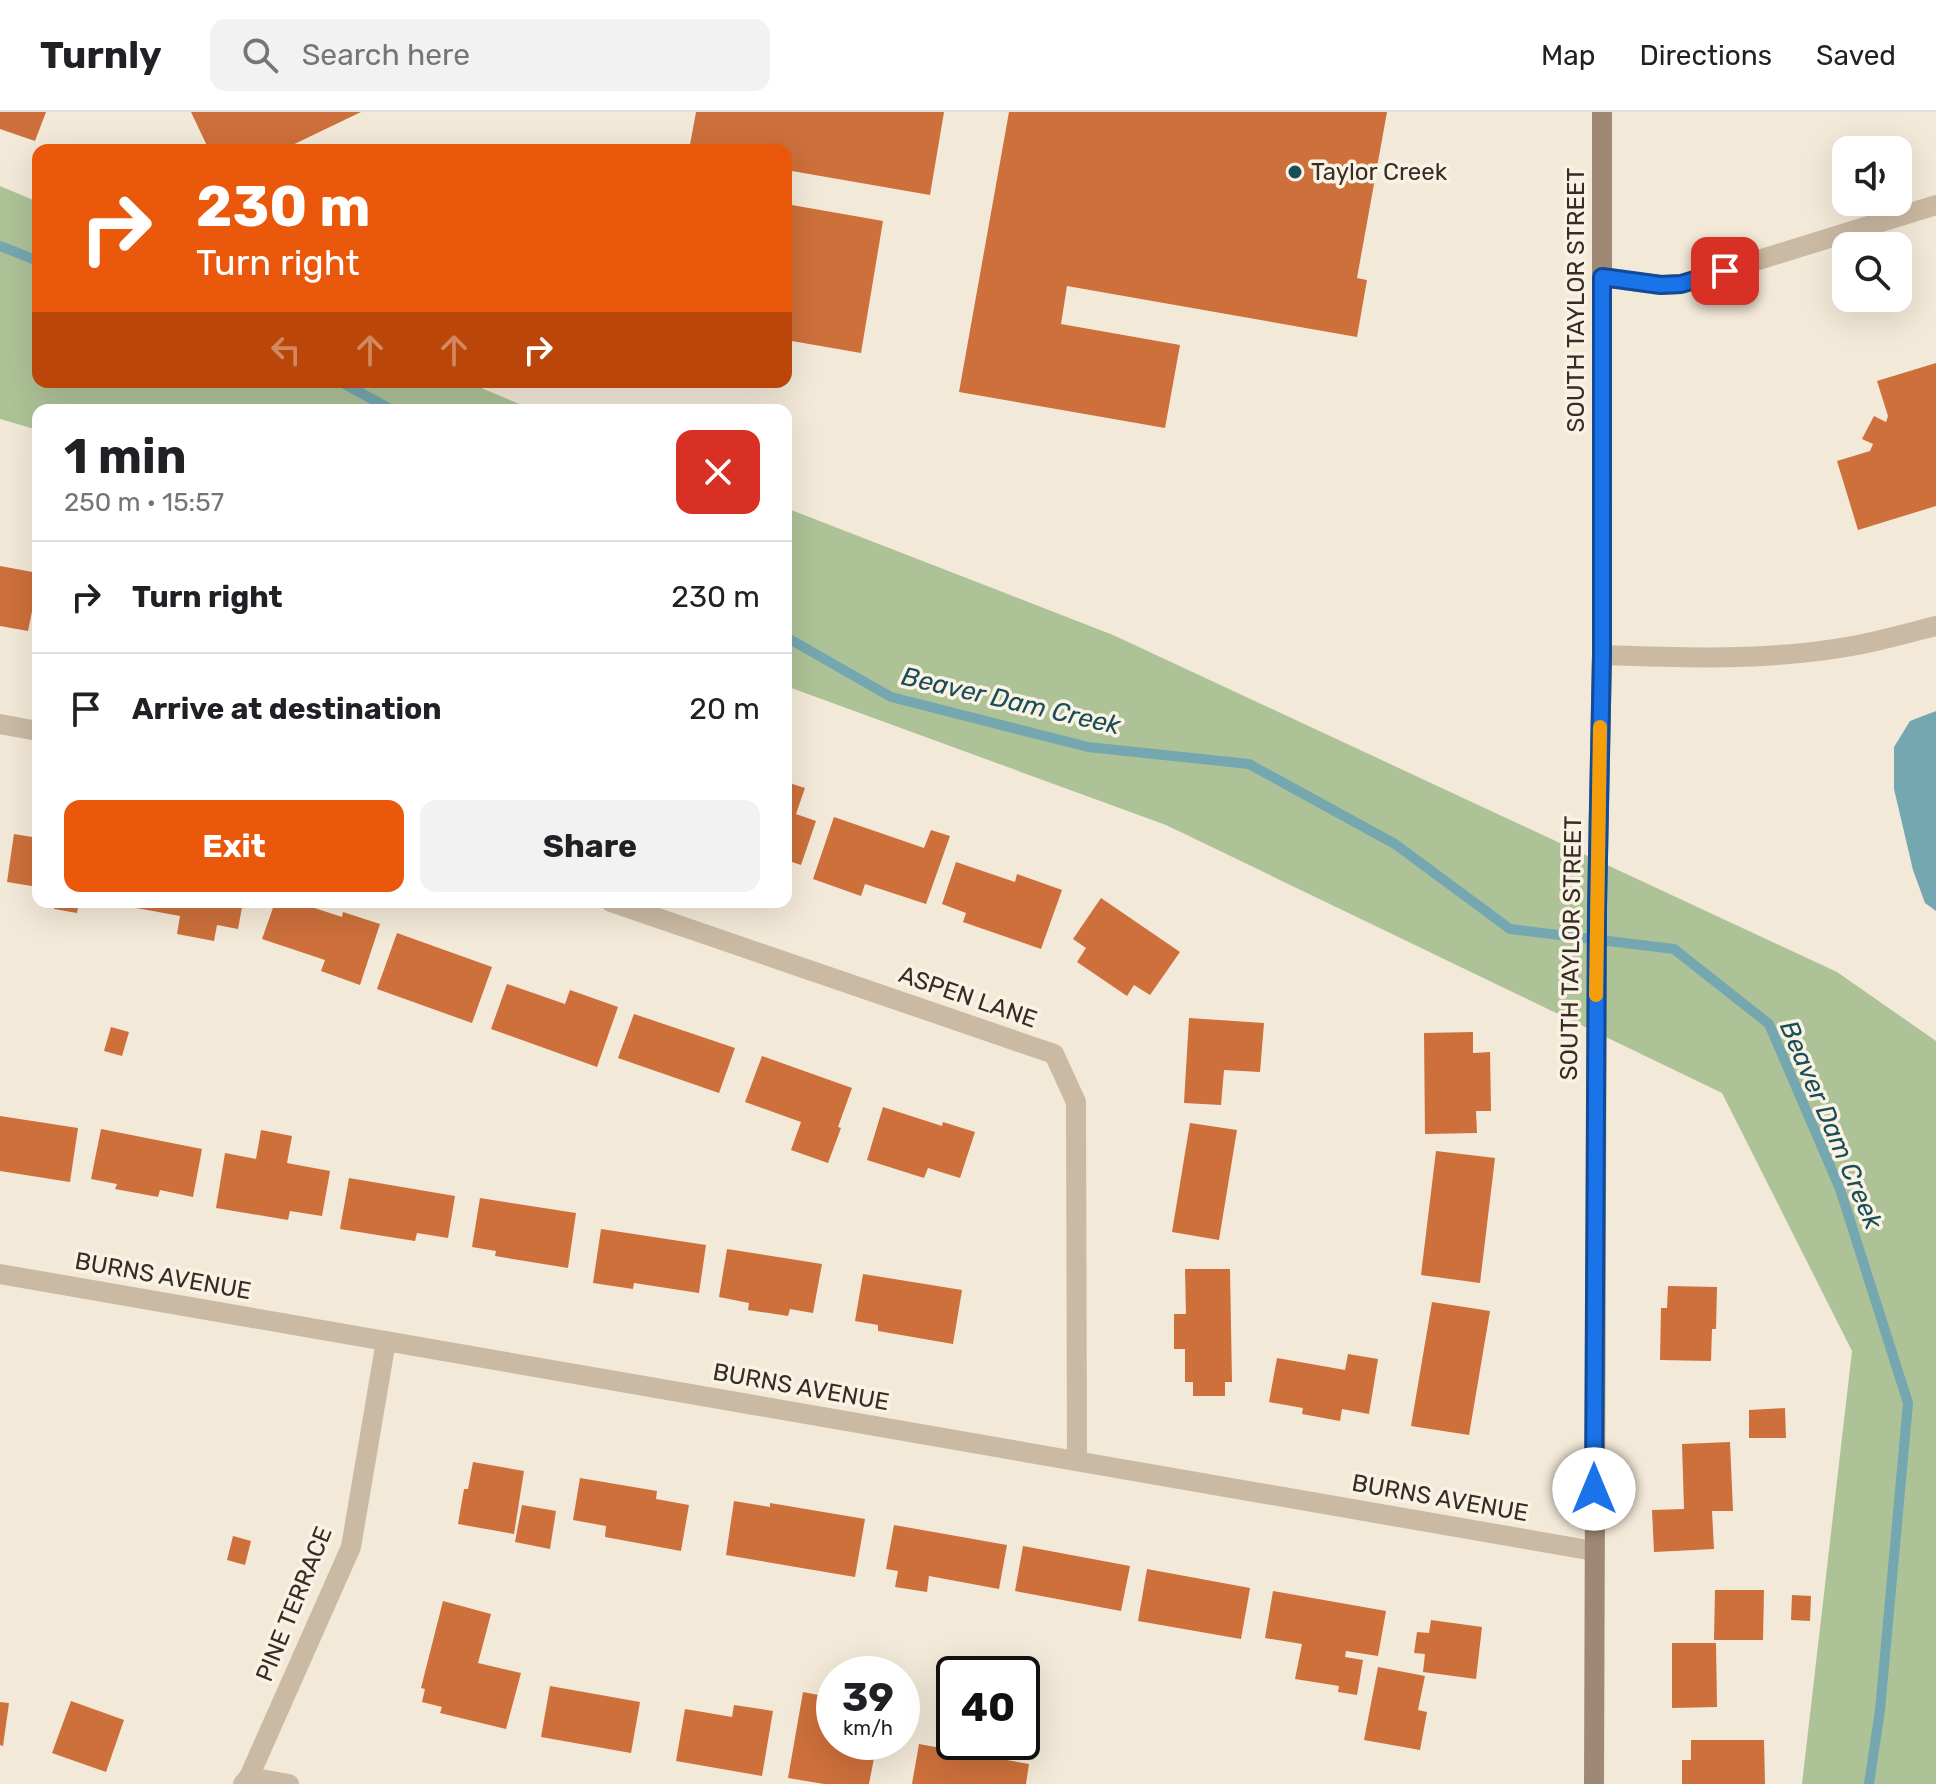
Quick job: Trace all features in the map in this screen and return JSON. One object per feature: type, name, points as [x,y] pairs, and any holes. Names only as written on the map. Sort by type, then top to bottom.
[{"type":"street","name":"SOUTH TAYLOR STREET","points":[[1594,1784],[1596,959],[1602,655],[1602,112]]},
{"type":"street","points":[[1602,277],[1661,285],[1681,284],[1936,205]]},
{"type":"street","points":[[1602,655],[1704,659],[1773,655],[1852,646],[1936,626]]},
{"type":"street","points":[[0,724],[32,730]]},
{"type":"street","name":"ASPEN LANE","points":[[628,908],[1054,1054],[1076,1102],[1077,1461]]},
{"type":"street","name":"BURNS AVENUE","points":[[0,1274],[1594,1551]]},
{"type":"street","name":"PINE TERRACE","points":[[246,1780],[351,1547],[386,1341]]},
{"type":"street","points":[[246,1780],[289,1784]]},
{"type":"green space","points":[[0,186],[32,199],[32,388],[481,388],[520,404],[32,404],[32,428],[0,419]]},
{"type":"green space","points":[[792,510],[1113,635],[1837,972],[1936,1041],[1936,1784],[1802,1784],[1852,1351],[1722,1093],[1166,825],[792,688]]},
{"type":"water","points":[[1936,711],[1936,911],[1925,903],[1913,870],[1894,789],[1894,747],[1910,721]]},
{"type":"building","points":[[0,112],[46,112],[35,141],[0,129]]},
{"type":"building","points":[[191,112],[361,112],[294,144],[206,144]]},
{"type":"building","points":[[696,112],[944,112],[930,195],[792,171],[792,144],[690,144]]},
{"type":"building","points":[[1009,112],[1387,112],[1357,278],[1367,280],[1357,337],[1067,286],[1061,324],[1180,345],[1165,428],[959,392]]},
{"type":"building","points":[[792,205],[883,221],[861,353],[792,341]]},
{"type":"building","points":[[1936,363],[1936,506],[1858,530],[1837,461],[1870,451],[1873,444],[1862,439],[1874,416],[1886,422],[1888,416],[1877,381]]},
{"type":"building","points":[[0,566],[32,572],[32,611],[28,631],[0,626]]},
{"type":"building","points":[[792,784],[805,788],[796,814],[816,821],[801,865],[792,862]]},
{"type":"building","points":[[834,817],[924,848],[931,830],[950,836],[926,904],[865,884],[861,896],[813,879]]},
{"type":"building","points":[[14,834],[32,837],[32,886],[7,882]]},
{"type":"building","points":[[956,862],[1015,882],[1017,874],[1062,890],[1041,949],[963,922],[966,913],[942,904]]},
{"type":"building","points":[[1101,898],[1180,952],[1150,995],[1134,985],[1127,996],[1077,962],[1086,948],[1073,939]]},
{"type":"building","points":[[54,908],[78,908],[77,913]]},
{"type":"building","points":[[136,908],[242,908],[238,929],[217,925],[214,941],[177,934],[180,916]]},
{"type":"building","points":[[273,908],[314,908],[342,917],[343,912],[380,924],[360,985],[321,971],[325,960],[262,939]]},
{"type":"building","points":[[397,933],[492,967],[472,1023],[377,989]]},
{"type":"building","points":[[507,984],[565,1004],[570,990],[618,1007],[597,1067],[491,1029]]},
{"type":"building","points":[[634,1014],[735,1048],[719,1093],[618,1058]]},
{"type":"building","points":[[1189,1018],[1264,1023],[1260,1072],[1224,1070],[1221,1105],[1184,1103]]},
{"type":"building","points":[[111,1027],[129,1032],[122,1056],[104,1051]]},
{"type":"building","points":[[1473,1032],[1473,1053],[1490,1052],[1491,1111],[1476,1111],[1477,1133],[1425,1134],[1424,1033]]},
{"type":"building","points":[[762,1056],[852,1088],[828,1163],[791,1150],[801,1122],[745,1102]]},
{"type":"building","points":[[883,1107],[942,1126],[943,1122],[975,1132],[960,1178],[928,1168],[924,1178],[867,1160]]},
{"type":"building","points":[[0,1116],[78,1128],[70,1182],[0,1171]]},
{"type":"building","points":[[1190,1123],[1237,1130],[1219,1240],[1172,1232]]},
{"type":"building","points":[[101,1129],[202,1149],[193,1197],[160,1190],[158,1197],[115,1189],[117,1184],[91,1179]]},
{"type":"building","points":[[261,1130],[292,1136],[287,1163],[330,1171],[322,1216],[290,1211],[288,1220],[216,1208],[225,1153],[256,1159]]},
{"type":"building","points":[[1436,1151],[1495,1158],[1480,1283],[1421,1275]]},
{"type":"building","points":[[349,1178],[455,1196],[448,1238],[417,1233],[415,1241],[340,1229]]},
{"type":"building","points":[[480,1198],[576,1213],[568,1268],[495,1256],[496,1251],[472,1247]]},
{"type":"building","points":[[601,1229],[706,1245],[699,1293],[634,1283],[633,1289],[593,1283]]},
{"type":"building","points":[[727,1249],[822,1264],[813,1313],[790,1309],[788,1316],[748,1310],[749,1303],[719,1297]]},
{"type":"building","points":[[1185,1269],[1230,1269],[1232,1382],[1225,1382],[1225,1396],[1193,1396],[1193,1382],[1185,1382],[1185,1349],[1174,1349],[1174,1314],[1186,1314]]},
{"type":"building","points":[[863,1274],[962,1290],[953,1344],[878,1331],[878,1325],[855,1321]]},
{"type":"building","points":[[1668,1286],[1717,1287],[1711,1361],[1660,1360],[1661,1308],[1667,1308]]},
{"type":"building","points":[[1432,1302],[1490,1311],[1469,1435],[1411,1426]]},
{"type":"building","points":[[1348,1354],[1378,1359],[1369,1414],[1342,1409],[1340,1421],[1302,1414],[1303,1408],[1269,1402],[1277,1358],[1345,1370]]},
{"type":"building","points":[[1785,1408],[1786,1438],[1749,1438],[1749,1410]]},
{"type":"building","points":[[1730,1442],[1733,1511],[1712,1511],[1714,1549],[1654,1552],[1652,1510],[1684,1509],[1682,1444]]},
{"type":"building","points":[[473,1462],[524,1471],[514,1534],[458,1524]]},
{"type":"building","points":[[580,1478],[657,1491],[656,1499],[689,1505],[681,1551],[605,1537],[606,1526],[573,1520]]},
{"type":"building","points":[[734,1501],[770,1507],[770,1503],[865,1519],[855,1577],[726,1555]]},
{"type":"building","points":[[522,1505],[556,1511],[550,1549],[515,1542]]},
{"type":"building","points":[[894,1525],[1007,1545],[999,1589],[929,1576],[927,1592],[895,1587],[898,1571],[886,1569]]},
{"type":"building","points":[[233,1536],[251,1541],[245,1565],[227,1560]]},
{"type":"building","points":[[1023,1546],[1130,1566],[1121,1611],[1015,1591]]},
{"type":"building","points":[[1147,1569],[1250,1588],[1241,1639],[1138,1621]]},
{"type":"building","points":[[1715,1590],[1764,1590],[1763,1640],[1714,1640]]},
{"type":"building","points":[[1273,1591],[1386,1611],[1378,1656],[1346,1651],[1345,1657],[1363,1660],[1357,1695],[1338,1692],[1339,1686],[1295,1679],[1302,1644],[1265,1638]]},
{"type":"building","points":[[1792,1595],[1811,1596],[1810,1621],[1791,1620]]},
{"type":"building","points":[[443,1601],[491,1614],[478,1663],[521,1673],[506,1729],[440,1713],[442,1707],[422,1702],[425,1689],[421,1688]]},
{"type":"building","points":[[1431,1620],[1482,1627],[1476,1679],[1423,1672],[1425,1654],[1414,1653],[1417,1632],[1429,1633]]},
{"type":"building","points":[[1672,1643],[1716,1643],[1717,1707],[1672,1708]]},
{"type":"building","points":[[1378,1667],[1425,1676],[1418,1710],[1427,1712],[1420,1750],[1364,1740]]},
{"type":"building","points":[[550,1686],[640,1702],[631,1753],[541,1737]]},
{"type":"building","points":[[803,1692],[816,1695],[816,1760],[874,1760],[869,1784],[824,1784],[788,1778]]},
{"type":"building","points":[[71,1701],[124,1720],[106,1772],[52,1753]]},
{"type":"building","points":[[0,1702],[9,1703],[3,1746],[0,1745]]},
{"type":"building","points":[[734,1705],[773,1711],[762,1776],[676,1761],[685,1709],[732,1717]]},
{"type":"building","points":[[1691,1740],[1764,1740],[1765,1784],[1682,1784],[1682,1760],[1691,1760]]},
{"type":"building","points":[[920,1744],[936,1747],[936,1760],[1007,1760],[1029,1764],[1026,1784],[912,1784],[916,1760],[920,1760]]},
{"type":"waterway","name":"Beaver Dam Creek","points":[[0,246],[32,259]]},
{"type":"waterway","name":"Beaver Dam Creek","points":[[352,388],[381,404]]},
{"type":"waterway","name":"Beaver Dam Creek","points":[[792,640],[891,697],[1088,747],[1249,764],[1395,844],[1510,929],[1674,949],[1769,1024],[1840,1189],[1908,1403],[1880,1710],[1869,1784]]},
{"type":"slow traffic","points":[[1596,995],[1600,727]]},
{"type":"place","name":"Taylor Creek","points":[[1295,172]]},
{"type":"route","points":[[1594,1489],[1597,908],[1602,655],[1602,277],[1661,285],[1681,284],[1725,271]]}]
